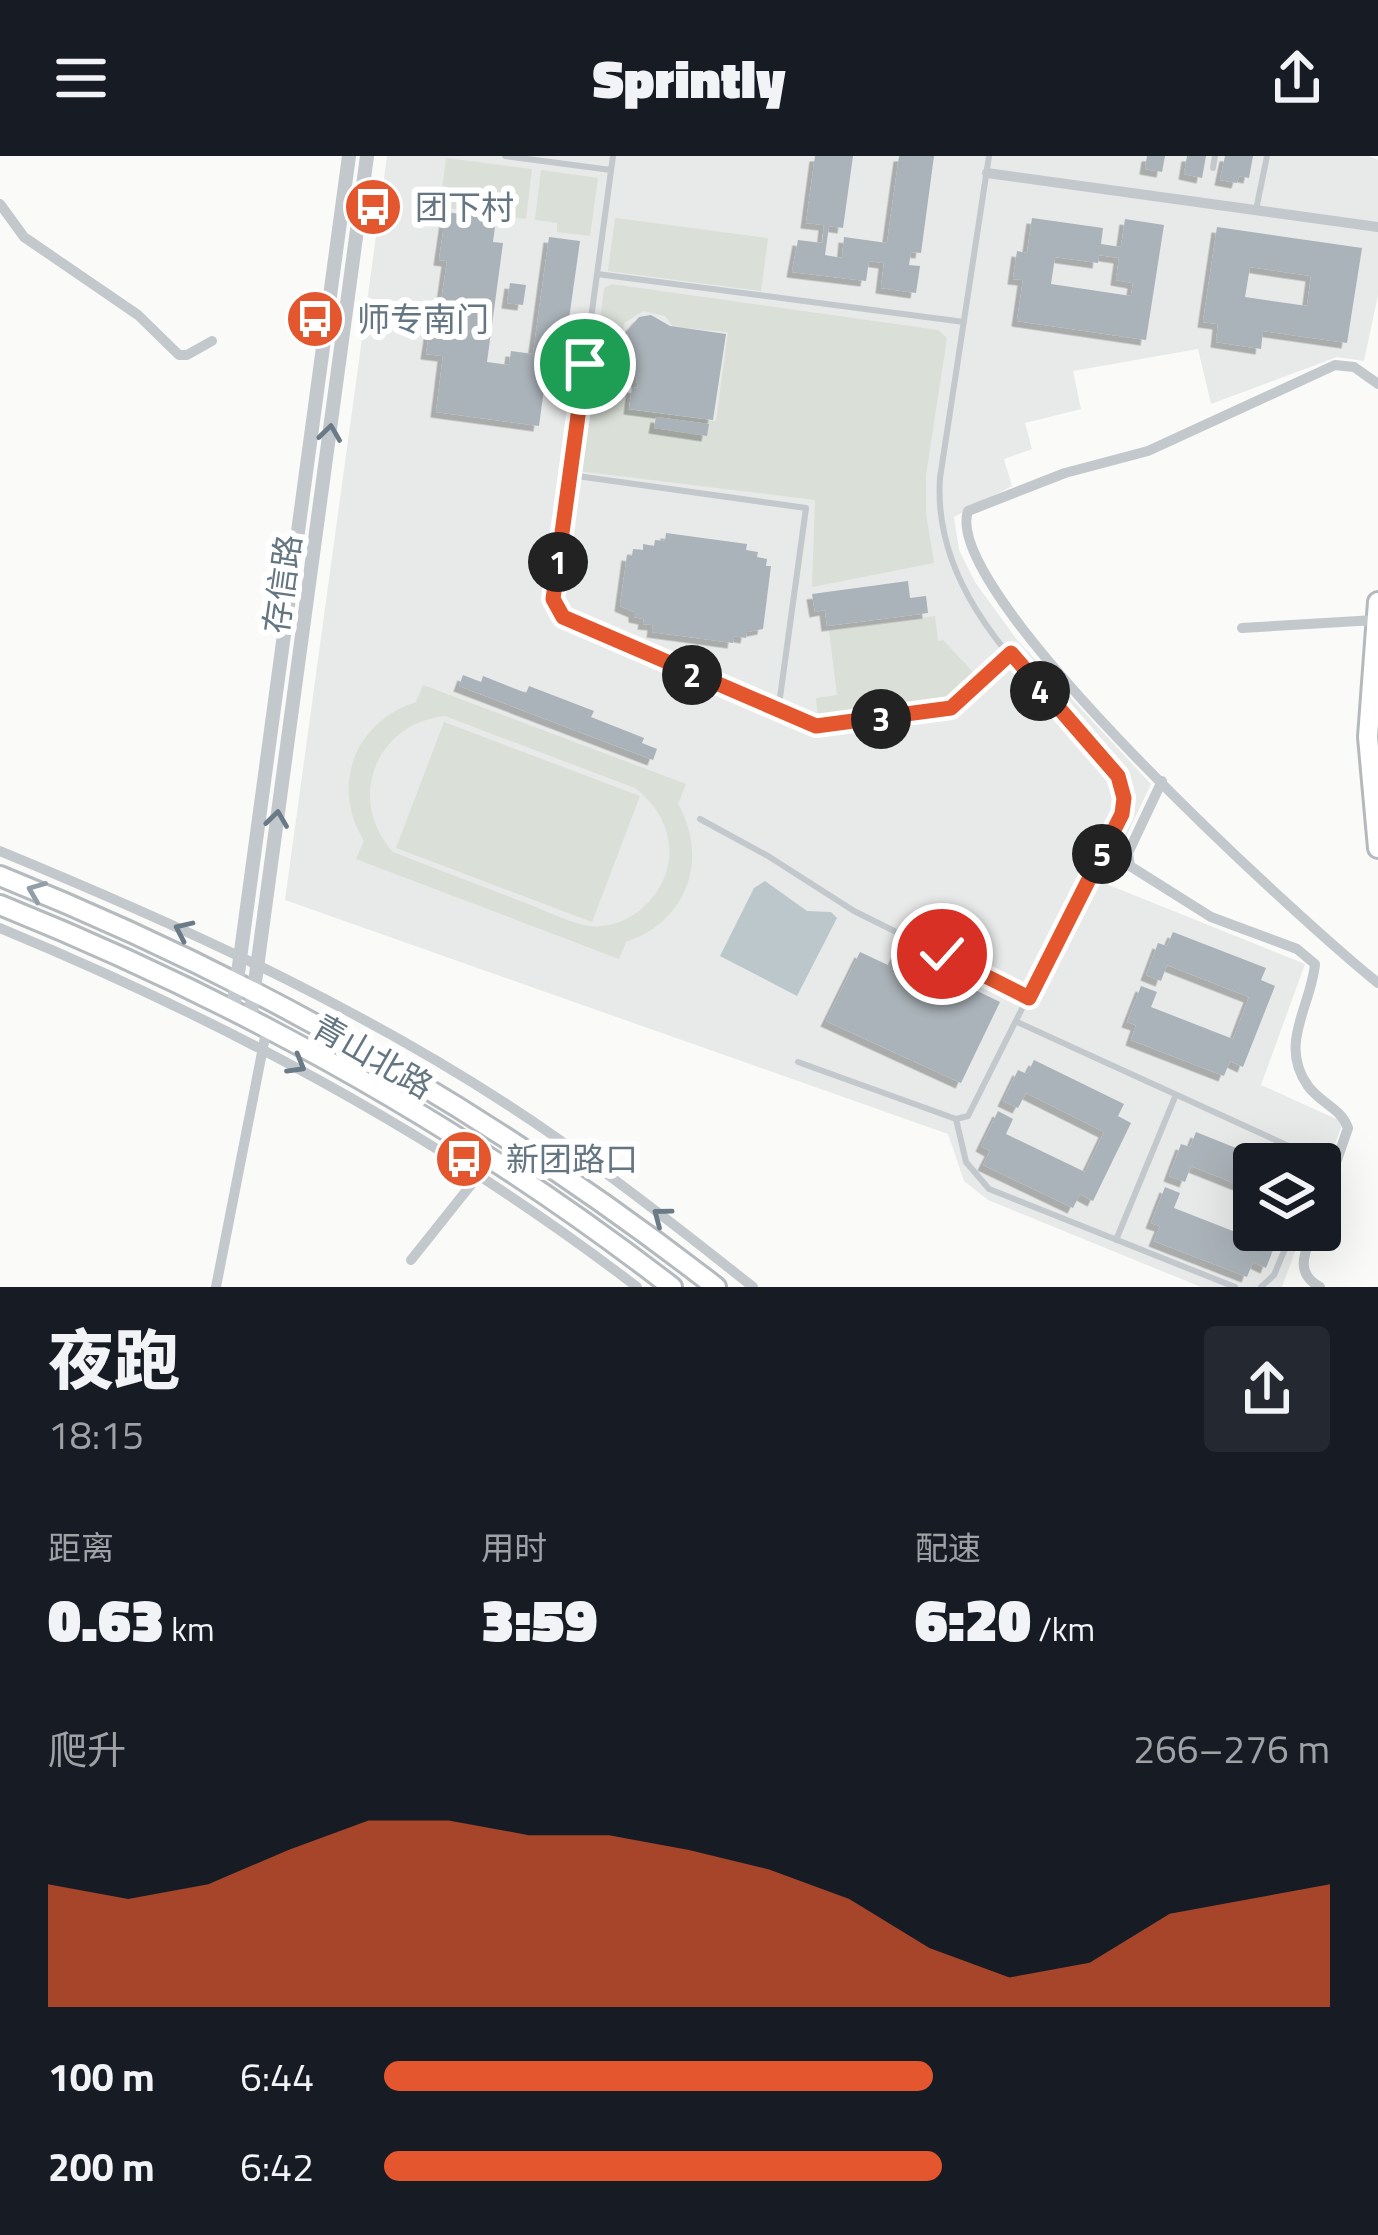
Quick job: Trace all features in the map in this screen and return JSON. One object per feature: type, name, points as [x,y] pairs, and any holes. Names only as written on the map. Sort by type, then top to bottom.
[{"type":"main road","points":[[1377,611],[1369,737],[1378,848]]},
{"type":"main road","name":"青山北路","points":[[0,876],[245,986],[338,1034],[478,1118],[716,1287]]},
{"type":"main road","name":"青山北路","points":[[0,905],[376,1087],[486,1166],[672,1287]]},
{"type":"street","name":"存信路","points":[[253,1026],[240,957],[350,156]]},
{"type":"street","name":"存信路","points":[[245,986],[257,965],[368,156]]},
{"type":"street","points":[[987,173],[1378,227]]},
{"type":"street","points":[[0,204],[24,237],[138,315],[178,355],[188,355],[212,341]]},
{"type":"street","points":[[1378,384],[1354,367],[1335,365],[1148,451],[1065,473],[968,512],[964,520],[976,560],[1001,605],[1102,724],[1332,945],[1378,983]]},
{"type":"street","points":[[1242,628],[1377,611]]},
{"type":"street","points":[[1162,782],[1128,854],[1135,872],[1211,917],[1297,949],[1314,961],[1316,969],[1296,1026],[1297,1062],[1312,1092],[1342,1114],[1348,1128],[1341,1148]]},
{"type":"street","points":[[0,851],[257,965],[374,1028],[555,1137],[753,1287]]},
{"type":"street","points":[[0,928],[253,1026],[216,1287]]},
{"type":"street","points":[[411,1260],[486,1166],[638,1287]]},
{"type":"street","points":[[1306,1251],[1302,1267],[1310,1282],[1319,1287]]},
{"type":"lane","points":[[505,156],[611,170]]},
{"type":"lane","points":[[613,156],[553,599],[560,613],[778,712],[824,727],[951,708],[1011,653]]},
{"type":"lane","points":[[798,1062],[956,1119],[972,1112],[1122,814],[1124,798],[1114,771],[963,590],[941,528],[940,478],[989,156]]},
{"type":"lane","points":[[1213,168],[1216,156]]},
{"type":"lane","points":[[1256,210],[1267,156]]},
{"type":"lane","points":[[597,274],[964,322]]},
{"type":"lane","points":[[570,475],[806,508],[778,712]]},
{"type":"lane","points":[[700,819],[854,911],[1029,998]]},
{"type":"lane","points":[[1017,1022],[1281,1143]]},
{"type":"lane","points":[[1116,1240],[1175,1097]]},
{"type":"lane","points":[[956,1119],[966,1162],[989,1189],[1235,1287]]},
{"type":"lane","points":[[1261,1287],[1274,1275],[1284,1251]]},
{"type":"shaded area","points":[[387,156],[1369,156],[1378,160],[1378,295],[1364,361],[1337,357],[1211,404],[1198,349],[1073,371],[1081,409],[1025,423],[1032,449],[1004,459],[1012,486],[954,517],[959,550],[975,582],[1017,640],[1151,784],[1104,883],[1305,964],[1261,1085],[1343,1122],[1335,1143],[1233,1143],[1233,1251],[1295,1251],[1282,1287],[1201,1287],[988,1200],[964,1181],[948,1134],[285,900]]},
{"type":"shaded area","points":[[446,158],[532,169],[526,219],[440,207]]},
{"type":"shaded area","points":[[541,170],[598,178],[590,236],[557,232],[557,223],[535,220]]},
{"type":"shaded area","points":[[615,218],[768,238],[761,291],[608,271]]},
{"type":"shaded area","points":[[611,284],[938,330],[947,338],[926,475],[934,563],[812,587],[815,500],[578,471],[590,381],[626,385],[628,410],[716,421],[728,332],[673,327],[665,316],[643,311],[624,323],[621,343],[599,330],[604,288]]},
{"type":"shaded area","points":[[935,616],[938,641],[943,640],[973,672],[958,689],[941,700],[818,718],[816,698],[837,695],[829,631]]},
{"type":"shaded area","points":[[423,685],[686,784],[678,804],[692,846],[691,867],[677,904],[664,920],[626,942],[619,959],[356,859],[364,841],[349,798],[354,758],[377,724],[416,702]],"holes":[[[445,716],[635,788],[657,811],[666,829],[666,874],[640,910],[627,919],[598,926],[568,920],[393,852],[371,810],[370,788],[385,749],[401,733]]]},
{"type":"shaded area","points":[[444,722],[640,796],[592,922],[396,848]]},
{"type":"shaded area","points":[[765,881],[807,911],[831,912],[837,918],[797,996],[720,956],[754,888]]},
{"type":"building","points":[[815,156],[853,156],[843,228],[829,226],[825,255],[842,258],[844,237],[887,243],[899,156],[934,156],[921,253],[911,252],[909,265],[920,266],[916,293],[881,288],[884,263],[869,261],[866,281],[792,272],[798,240],[822,243],[824,225],[806,223]]},
{"type":"building","points":[[1147,156],[1165,156],[1162,172],[1145,169]]},
{"type":"building","points":[[1187,156],[1206,156],[1202,178],[1184,174]]},
{"type":"building","points":[[1225,156],[1253,156],[1249,178],[1239,176],[1237,183],[1220,180]]},
{"type":"building","points":[[446,212],[496,219],[493,242],[503,243],[487,362],[509,365],[511,351],[533,354],[549,237],[580,241],[564,354],[549,352],[539,426],[436,412],[443,356],[426,354],[433,308],[440,309],[447,261],[439,260]]},
{"type":"building","points":[[1032,218],[1103,228],[1101,244],[1121,247],[1125,219],[1164,225],[1146,340],[1017,321],[1023,280],[1013,279],[1017,251],[1027,253]],"holes":[[[1099,255],[1119,258],[1116,280],[1133,283],[1131,296],[1051,284],[1055,257],[1098,263]]]},
{"type":"building","points":[[1217,227],[1362,248],[1347,343],[1263,331],[1261,349],[1216,342],[1218,324],[1203,322]],"holes":[[[1250,267],[1311,276],[1307,306],[1245,297]]]},
{"type":"building","points":[[510,283],[526,285],[523,305],[507,303]]},
{"type":"building","points":[[651,315],[670,326],[726,334],[713,420],[629,409],[632,387],[638,388],[627,331],[639,317]]},
{"type":"building","points":[[656,417],[709,424],[707,436],[654,428]]},
{"type":"building","points":[[666,533],[747,544],[746,550],[767,559],[766,566],[771,566],[763,629],[747,632],[746,638],[734,636],[733,643],[652,632],[653,625],[643,624],[644,619],[620,606],[627,555],[632,556],[633,549],[643,550],[643,544],[665,541]]},
{"type":"building","points":[[908,581],[910,598],[926,596],[928,613],[827,626],[825,610],[815,612],[812,594]]},
{"type":"building","points":[[463,675],[481,682],[483,676],[526,693],[529,686],[594,711],[591,717],[644,738],[642,743],[657,749],[653,760],[459,686]]},
{"type":"building","points":[[1173,932],[1266,968],[1261,980],[1275,986],[1243,1067],[1230,1061],[1224,1076],[1131,1040],[1136,1025],[1127,1022],[1141,986],[1157,992],[1151,1007],[1233,1039],[1249,997],[1167,965],[1161,981],[1146,975],[1158,943],[1167,946]]},
{"type":"building","points":[[860,952],[890,966],[897,952],[1000,1002],[961,1083],[826,1021]]},
{"type":"building","points":[[1034,1060],[1124,1104],[1118,1116],[1131,1123],[1093,1201],[1080,1194],[1073,1208],[983,1165],[990,1151],[981,1146],[998,1111],[1013,1119],[1006,1134],[1085,1172],[1104,1132],[1026,1093],[1018,1108],[1003,1101],[1018,1070],[1027,1074]]},
{"type":"building","points":[[1196,1132],[1233,1147],[1233,1183],[1191,1166],[1185,1182],[1169,1176],[1181,1144],[1190,1147]]},
{"type":"building","points":[[1165,1187],[1180,1193],[1174,1208],[1233,1231],[1233,1251],[1273,1251],[1266,1268],[1253,1262],[1247,1277],[1154,1241],[1160,1226],[1151,1223]]},
{"type":"place","name":"团下村","points":[[373,207]]},
{"type":"place","name":"师专南门","points":[[315,319]]},
{"type":"place","name":"新团路口","points":[[464,1159]]},
{"type":"route","points":[[585,364],[553,599],[563,617],[816,726],[951,708],[1011,653],[1118,776],[1124,798],[1122,814],[1029,998],[942,954]]}]
